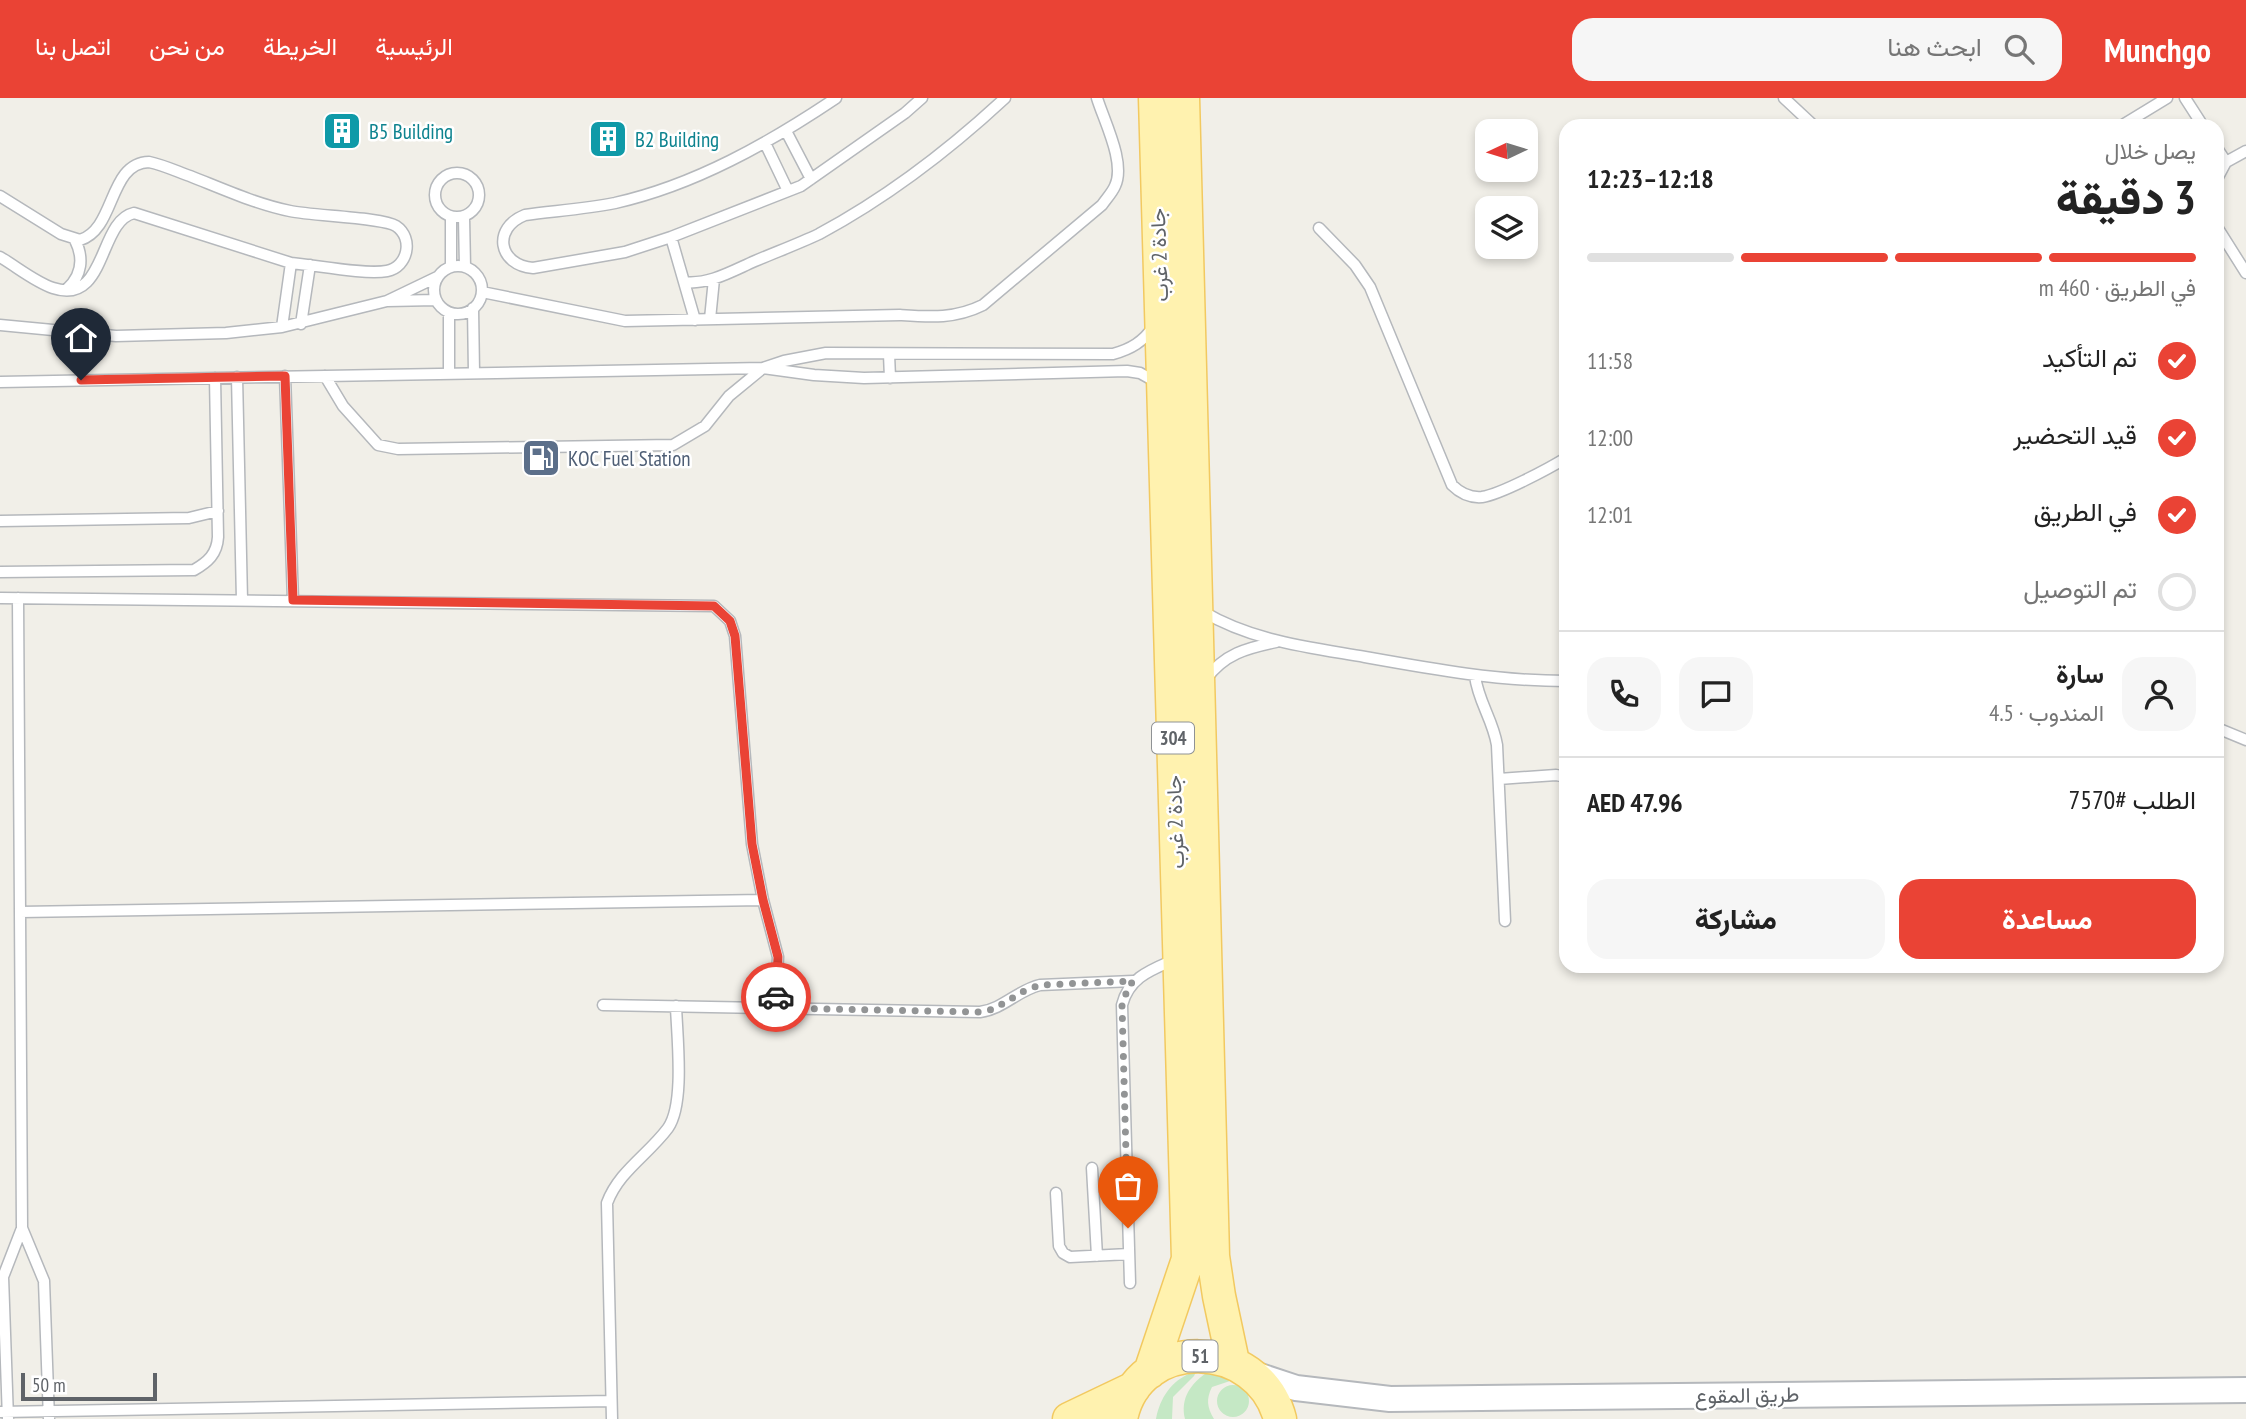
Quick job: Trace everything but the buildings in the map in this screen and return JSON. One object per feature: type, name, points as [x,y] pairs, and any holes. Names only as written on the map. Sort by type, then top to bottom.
[{"type":"main road","name":"جادة 2 غرب","points":[[1121,1419],[1123,1410],[1142,1380],[1188,1259],[1155,98]]},
{"type":"main road","name":"جادة 2 غرب","points":[[1183,98],[1213,1256],[1219,1296],[1242,1368]]},
{"type":"main road","name":"51","points":[[1069,1419],[1142,1380],[1176,1358],[1205,1355],[1242,1368]]},
{"type":"main road","points":[[1242,1368],[1269,1392],[1280,1419]]},
{"type":"street","name":"طريق المقوع","points":[[1242,1368],[1296,1388],[1390,1399],[2246,1390]]},
{"type":"lane","points":[[836,98],[765,143],[676,184],[615,202],[525,215],[515,219],[504,235],[503,246],[507,255],[514,263],[533,268],[625,252],[671,237],[788,191],[811,179],[922,98]]},
{"type":"lane","points":[[684,282],[714,279],[817,234],[856,212],[931,160],[1005,98]]},
{"type":"lane","points":[[482,292],[625,321],[900,315],[939,317],[968,313],[983,305],[1101,205],[1115,185],[1118,170],[1116,155],[1097,98]]},
{"type":"lane","points":[[1784,98],[1806,119]]},
{"type":"lane","points":[[2132,119],[2167,98]]},
{"type":"lane","points":[[2185,98],[2198,119]]},
{"type":"lane","points":[[786,131],[811,179]]},
{"type":"lane","points":[[765,143],[788,191]]},
{"type":"lane","points":[[2224,166],[2246,151]]},
{"type":"lane","points":[[0,196],[61,234],[75,240],[86,238],[95,232],[127,171],[149,162],[274,208],[388,223],[401,231],[405,238],[406,253],[392,270],[374,272],[310,265],[291,262],[138,214],[129,214],[118,222],[90,278],[76,288],[67,290],[48,286],[0,257]]},
{"type":"lane","points":[[455,173],[470,177],[479,190],[477,206],[464,216],[451,217],[438,207],[435,190],[439,181],[447,175],[455,173]]},
{"type":"lane","points":[[118,190],[119,200],[129,214]]},
{"type":"lane","points":[[464,216],[466,267]]},
{"type":"lane","points":[[451,217],[451,266]]},
{"type":"lane","points":[[1319,228],[1355,265],[1370,287],[1452,485],[1466,495],[1483,497],[1559,463]]},
{"type":"lane","points":[[671,237],[695,320]]},
{"type":"lane","points":[[2224,238],[2246,273]]},
{"type":"lane","points":[[67,290],[74,283],[81,267],[79,248],[75,240]]},
{"type":"lane","points":[[282,327],[291,262]]},
{"type":"lane","points":[[301,324],[310,265]]},
{"type":"lane","points":[[451,266],[466,267],[478,276],[482,292],[479,301],[474,308],[462,314],[449,313],[436,300],[434,285],[443,270],[451,266]]},
{"type":"lane","points":[[0,325],[116,335],[226,333],[282,327],[387,301],[437,277]]},
{"type":"lane","points":[[710,319],[714,279]]},
{"type":"lane","points":[[387,301],[436,300]]},
{"type":"lane","points":[[474,308],[474,373]]},
{"type":"lane","points":[[325,376],[343,406],[378,445],[398,449],[673,445],[705,426],[729,396],[763,368],[784,361],[826,353],[1114,354],[1127,351],[1138,344],[1156,324],[1161,311]]},
{"type":"lane","points":[[449,313],[449,373]]},
{"type":"lane","points":[[889,354],[890,378]]},
{"type":"lane","points":[[1114,354],[1114,370]]},
{"type":"lane","points":[[0,382],[763,368],[839,377],[890,378],[1114,370],[1140,373],[1163,387]]},
{"type":"lane","points":[[285,376],[293,600]]},
{"type":"lane","points":[[237,377],[242,600]]},
{"type":"lane","points":[[0,572],[194,570],[209,562],[218,545],[215,378]]},
{"type":"lane","points":[[0,521],[189,518],[218,511]]},
{"type":"lane","points":[[0,598],[714,606],[730,621],[735,636],[752,844],[778,957],[775,1008]]},
{"type":"lane","points":[[18,598],[22,1228],[3,1277],[5,1415],[611,1401]]},
{"type":"lane","points":[[1197,608],[1222,623],[1277,642],[1475,676],[1559,681]]},
{"type":"lane","points":[[1199,695],[1210,674],[1225,658],[1238,651],[1277,642]]},
{"type":"lane","points":[[1475,676],[1480,702],[1495,733],[1505,921]]},
{"type":"lane","points":[[2224,731],[2246,740]]},
{"type":"lane","points":[[1499,779],[1559,775]]},
{"type":"lane","points":[[20,912],[763,900]]},
{"type":"lane","points":[[1130,1283],[1121,1014],[1124,996],[1133,981],[1179,957]]},
{"type":"lane","points":[[603,1004],[980,1012],[994,1009],[1040,985],[1133,981]]},
{"type":"lane","points":[[611,1419],[607,1203],[620,1178],[661,1136],[674,1118],[678,1097],[676,1006]]},
{"type":"lane","points":[[1092,1168],[1097,1256]]},
{"type":"lane","points":[[1056,1193],[1060,1250],[1070,1257],[1129,1254]]},
{"type":"lane","points":[[22,1228],[44,1281],[48,1415]]},
{"type":"green space","points":[[1208,1372],[1239,1378],[1212,1387],[1208,1403],[1214,1419],[1185,1419],[1184,1404],[1188,1392]]},
{"type":"green space","points":[[1191,1373],[1195,1374],[1194,1376],[1173,1397],[1172,1419],[1156,1419],[1160,1404],[1168,1391]]},
{"type":"green space","points":[[1233,1385],[1244,1390],[1249,1401],[1244,1412],[1233,1417],[1222,1412],[1217,1401],[1222,1390]]},
{"type":"way so far","points":[[776,997],[775,1008],[980,1012],[1001,1006],[1029,988],[1040,985],[1133,981],[1122,1005],[1128,1228]]},
{"type":"place","name":"B5 Building","points":[[342,131]]},
{"type":"place","name":"B2 Building","points":[[608,139]]},
{"type":"place","name":"KOC Fuel Station","points":[[541,458]]},
{"type":"route","points":[[81,380],[285,376],[293,600],[714,606],[730,621],[735,636],[752,844],[778,957],[776,997]]}]
